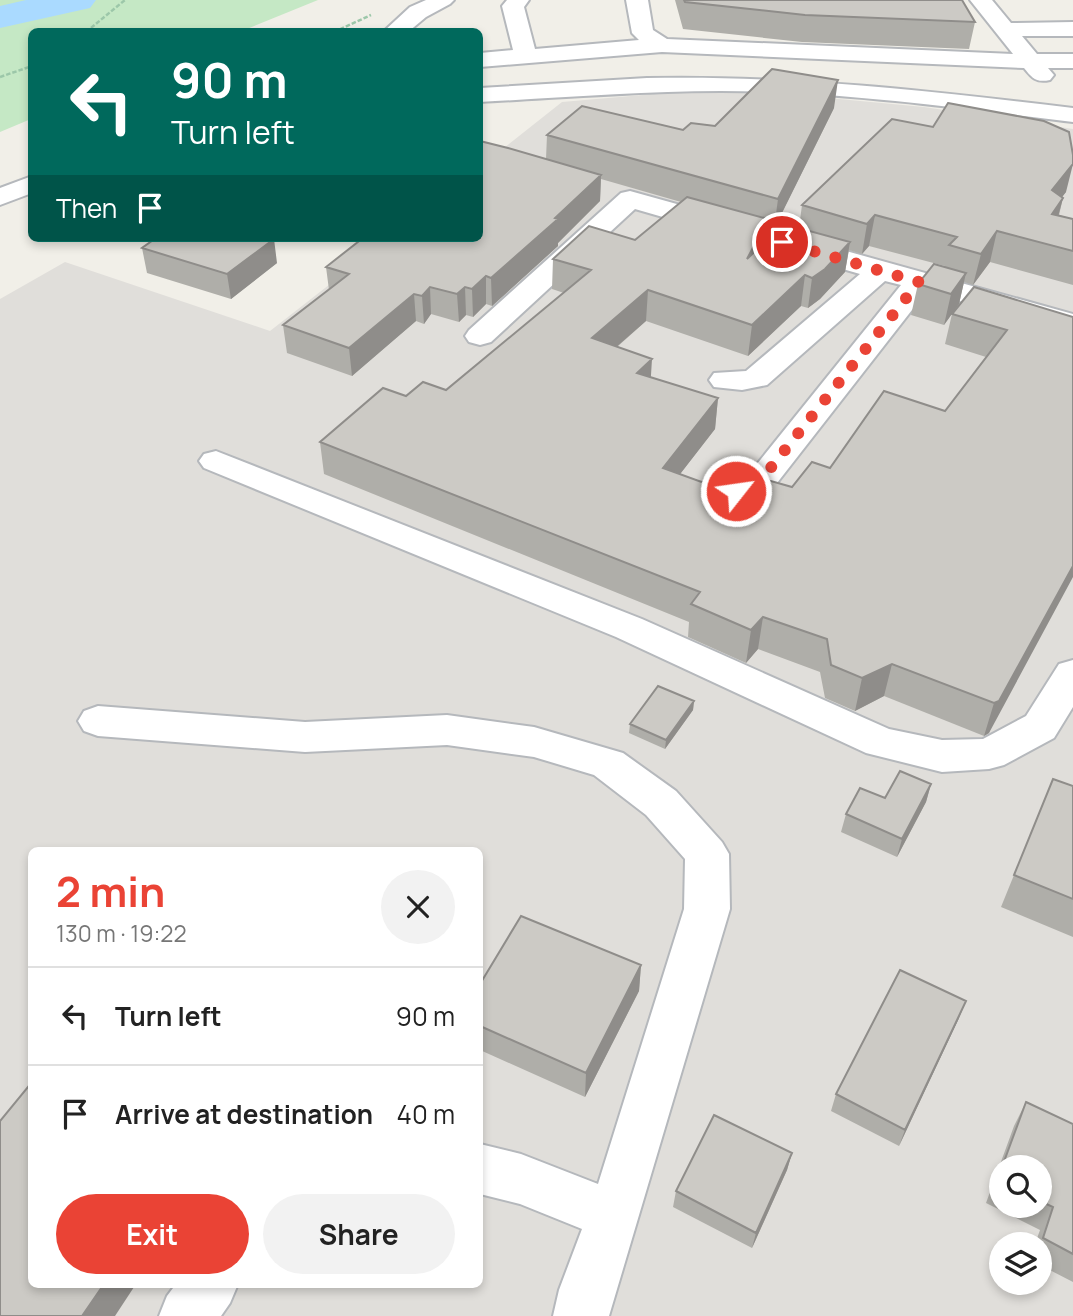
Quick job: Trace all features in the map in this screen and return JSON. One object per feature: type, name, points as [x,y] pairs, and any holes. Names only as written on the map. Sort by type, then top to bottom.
[{"type":"street","points":[[399,28],[418,12],[443,0]]},
{"type":"street","points":[[518,0],[513,6],[526,56]]},
{"type":"street","points":[[637,0],[643,33],[662,45]]},
{"type":"street","points":[[981,0],[1029,61],[1062,97],[1073,115]]},
{"type":"street","points":[[1004,30],[1073,29]]},
{"type":"street","points":[[483,60],[662,45],[1073,61]]},
{"type":"street","points":[[483,95],[627,83],[715,83],[816,87],[1073,115]]},
{"type":"street","points":[[0,197],[28,186]]},
{"type":"street","points":[[480,336],[617,195],[919,282],[1073,323]]},
{"type":"street","points":[[724,380],[742,381],[756,378],[880,271]]},
{"type":"street","points":[[698,491],[736,491],[765,475],[919,282]]},
{"type":"street","points":[[216,461],[629,628],[880,742],[942,756],[989,754],[1040,727],[1073,674]]},
{"type":"street","points":[[98,720],[305,737],[447,730],[534,742],[608,764],[661,803],[707,854],[707,909],[581,1316]]},
{"type":"street","points":[[483,1170],[521,1179],[614,1216]]},
{"type":"street","points":[[187,1316],[208,1288]]},
{"type":"path","points":[[91,28],[125,0]]},
{"type":"path","points":[[0,78],[28,68]]},
{"type":"shaded area","points":[[723,88],[924,107],[1073,129],[1073,1316],[0,1316],[0,299],[65,262],[270,331],[384,242],[483,242],[483,165],[562,102]]},
{"type":"green space","points":[[0,0],[318,0],[249,28],[28,28],[28,120],[0,132]]},
{"type":"building","points":[[684,0],[962,0],[975,22],[805,15]]},
{"type":"building","points":[[772,69],[838,80],[778,199],[547,135],[582,106],[683,130],[691,123],[715,126]]},
{"type":"building","points":[[948,103],[1044,121],[1069,132],[1073,164],[1052,190],[1063,198],[1052,214],[1073,219],[1073,251],[997,231],[981,254],[949,245],[957,237],[875,215],[867,224],[802,205],[892,119],[933,127]]},
{"type":"building","points":[[483,142],[601,175],[555,218],[558,219],[491,278],[486,276],[472,289],[465,287],[457,294],[430,287],[422,296],[414,294],[349,348],[283,325],[349,274],[326,267],[358,242],[483,242]]},
{"type":"building","points":[[687,197],[768,219],[747,259],[784,224],[850,242],[825,269],[812,278],[805,275],[752,325],[648,290],[592,338],[652,359],[637,373],[718,398],[663,468],[718,488],[760,478],[792,487],[812,462],[830,468],[884,391],[945,411],[1007,330],[952,314],[974,287],[1073,317],[1073,566],[999,701],[994,703],[892,664],[862,678],[831,665],[827,639],[763,617],[751,630],[691,604],[700,592],[320,442],[383,388],[406,396],[423,382],[446,390],[591,270],[553,259],[589,226],[635,240]]},
{"type":"building","points":[[150,242],[270,242],[227,274],[142,248]]},
{"type":"building","points":[[934,264],[966,273],[951,294],[918,284]]},
{"type":"building","points":[[658,686],[694,701],[666,740],[630,724]]},
{"type":"building","points":[[900,771],[931,784],[902,839],[846,814],[860,788],[885,798]]},
{"type":"building","points":[[1053,779],[1073,786],[1073,899],[1014,875]]},
{"type":"building","points":[[521,916],[641,965],[586,1073],[483,1027],[483,979]]},
{"type":"building","points":[[900,970],[966,1001],[905,1130],[836,1094]]},
{"type":"building","points":[[28,1087],[28,1288],[101,1288],[82,1316],[0,1316],[0,1121]]},
{"type":"building","points":[[1026,1102],[1073,1124],[1073,1254],[1052,1243],[1052,1232],[1045,1232],[1049,1218],[1052,1218],[1052,1155],[1006,1155]]},
{"type":"building","points":[[714,1115],[792,1153],[756,1233],[676,1191]]},
{"type":"waterway","points":[[0,17],[77,0]]},
{"type":"route","points":[[736,491],[765,475],[919,282],[782,242]]}]
